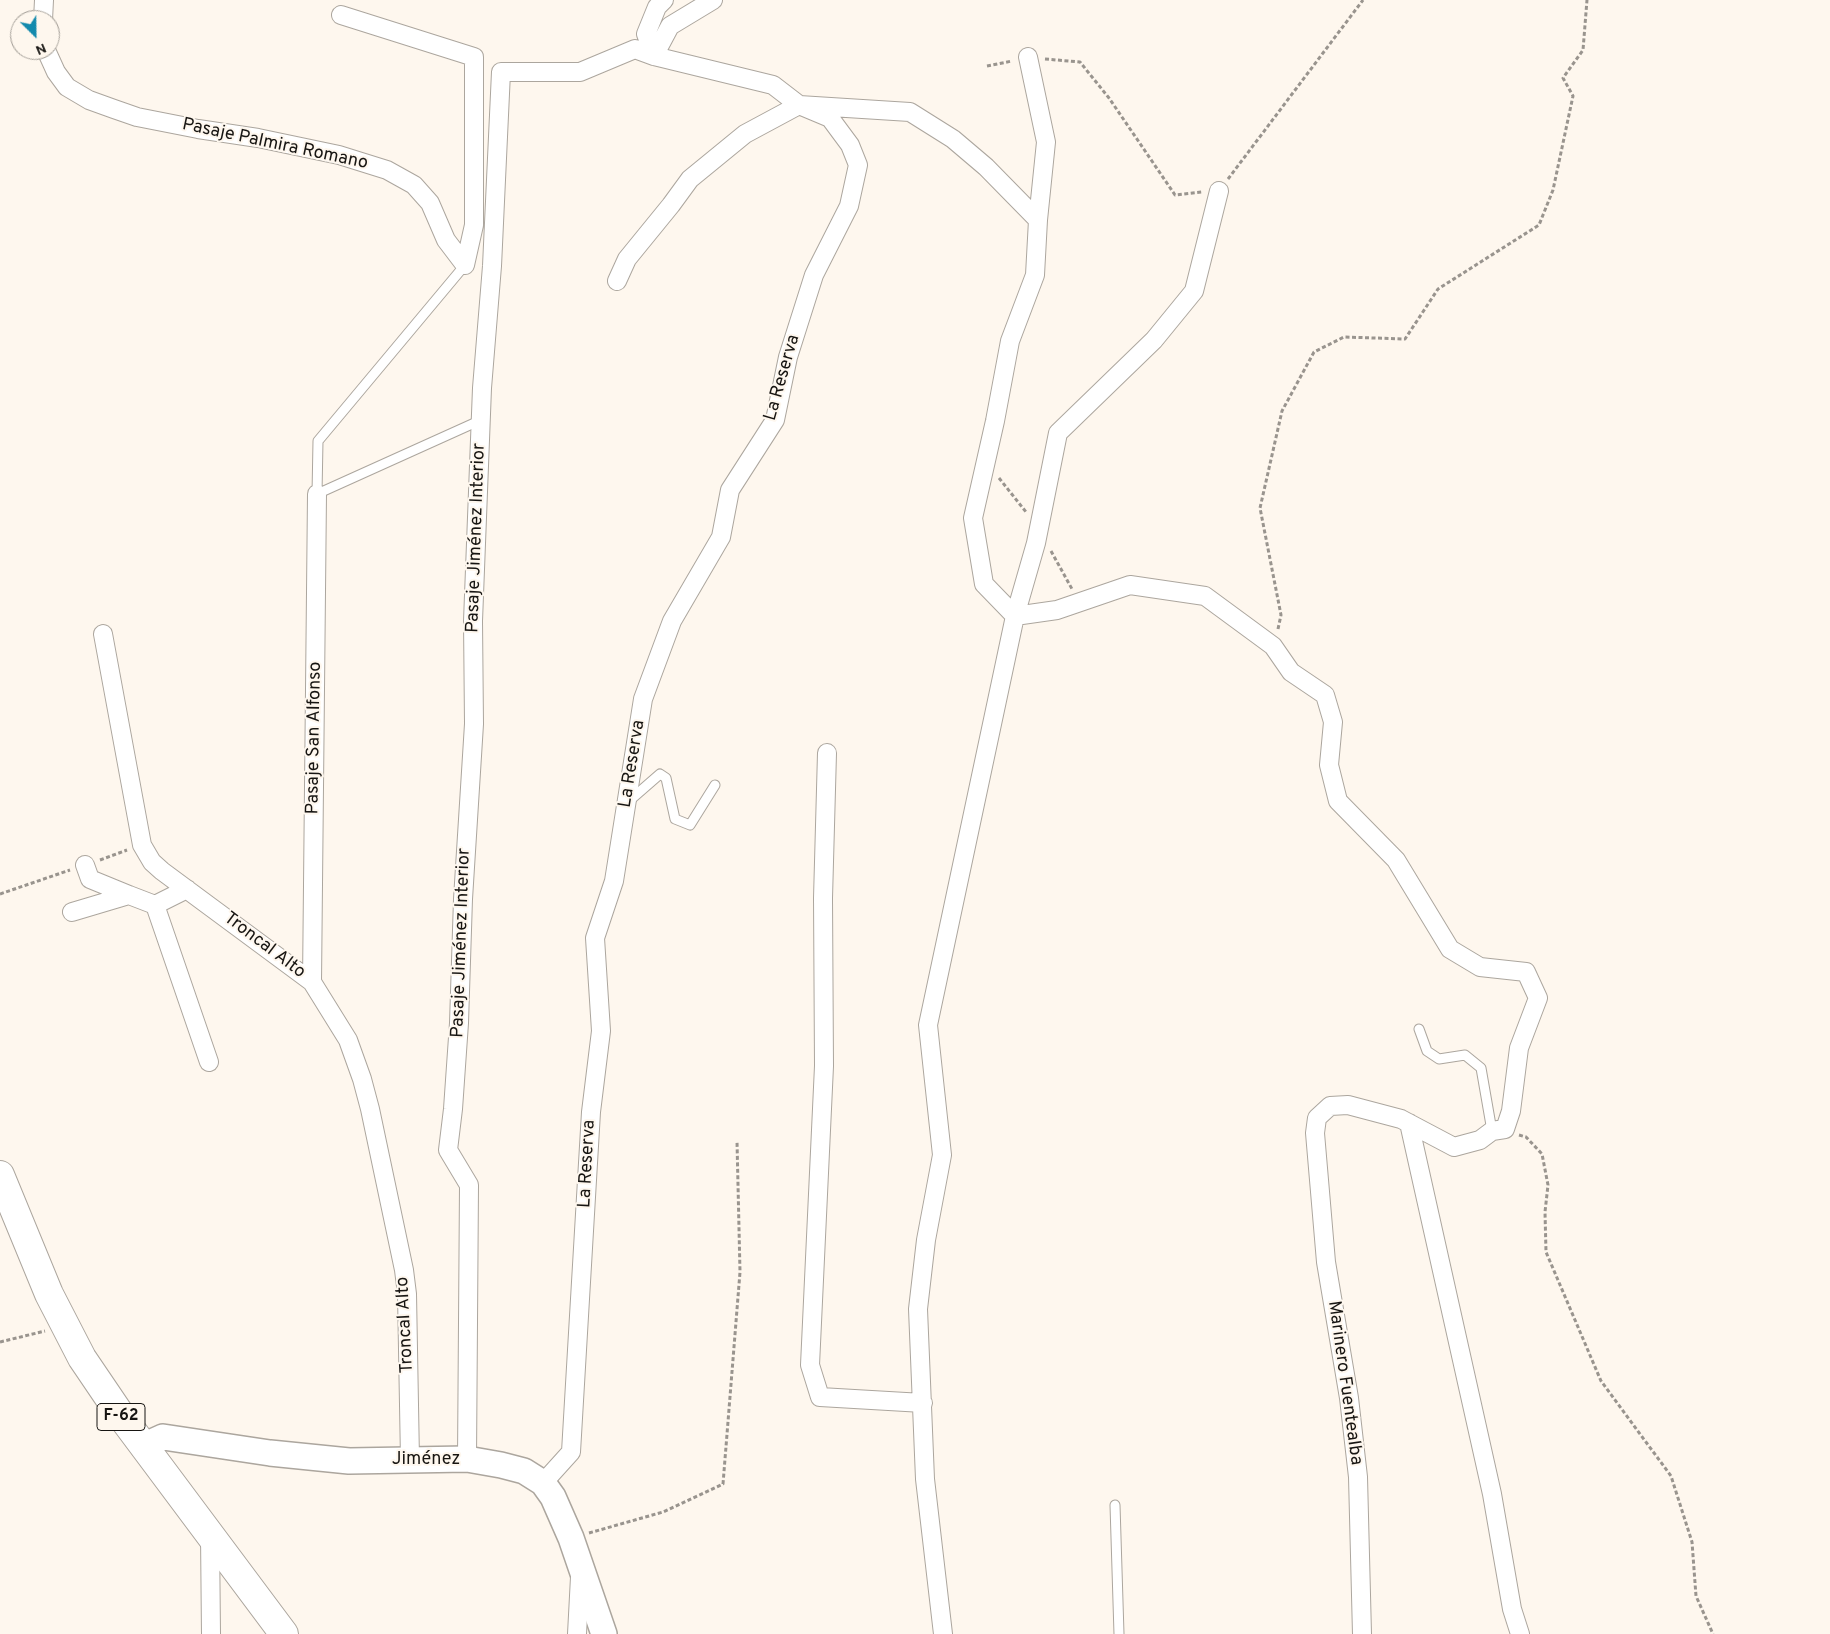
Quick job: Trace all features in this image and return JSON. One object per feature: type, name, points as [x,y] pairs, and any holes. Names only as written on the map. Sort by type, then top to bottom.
[{"type":"main road","name":"F-62","points":[[0,1175],[35,1261],[65,1326],[101,1388],[284,1634]]},
{"type":"street","points":[[654,56],[646,34],[657,7],[664,0]]},
{"type":"street","points":[[654,56],[670,26],[713,0]]},
{"type":"street","points":[[341,15],[474,57],[474,225],[464,265]]},
{"type":"street","name":"Pasaje Jiménez Interior","points":[[467,1460],[469,1186],[448,1150],[459,1024],[463,898],[474,724],[473,621],[482,388],[492,266],[500,72],[580,72],[635,50],[654,56]]},
{"type":"street","name":"La Reserva","points":[[543,1483],[571,1452],[591,1112],[601,1031],[595,938],[614,880],[643,699],[672,621],[721,537],[730,490],[775,420],[788,357],[814,275],[849,206],[858,165],[850,145],[830,118],[799,105],[773,85],[654,56]]},
{"type":"street","points":[[1015,616],[984,584],[973,518],[995,421],[1010,341],[1035,275],[1038,220],[1046,142],[1028,57]]},
{"type":"street","name":"Pasaje Palmira Romano","points":[[51,60],[56,72],[67,87],[90,100],[137,117],[198,130],[258,138],[340,155],[387,170],[414,185],[430,203],[446,240],[464,265]]},
{"type":"street","points":[[617,281],[627,259],[690,179],[745,134],[799,105],[910,112],[953,139],[986,167],[1038,220]]},
{"type":"street","points":[[943,1634],[925,1479],[918,1309],[926,1240],[942,1155],[928,1025],[1015,616],[1036,543],[1058,433],[1154,340],[1194,291],[1219,191]]},
{"type":"street","name":"Pasaje San Alfonso","points":[[312,982],[317,494]]},
{"type":"street","points":[[1015,616],[1057,610],[1130,585],[1206,596],[1273,646],[1291,672],[1325,695],[1333,722],[1329,765],[1338,801],[1396,860],[1450,948],[1480,967],[1526,972],[1538,998],[1519,1048],[1511,1111],[1498,1130],[1480,1140],[1454,1147],[1409,1123]]},
{"type":"street","name":"Troncal Alto","points":[[103,634],[142,845],[152,862],[312,982],[348,1040],[362,1079],[404,1270],[407,1294],[410,1460]]},
{"type":"street","points":[[827,753],[823,898],[824,1066],[810,1365],[820,1397],[923,1403]]},
{"type":"street","points":[[85,865],[90,879],[155,905],[187,889]]},
{"type":"street","points":[[72,912],[129,895]]},
{"type":"street","points":[[155,905],[209,1062]]},
{"type":"street","name":"Marinero Fuentealba","points":[[1362,1634],[1358,1477],[1349,1398],[1326,1262],[1315,1133],[1317,1118],[1330,1106],[1348,1105],[1401,1118],[1409,1123]]},
{"type":"street","points":[[1409,1123],[1492,1494],[1512,1609],[1520,1634]]},
{"type":"street","name":"Jiménez","points":[[143,1446],[163,1437],[270,1454],[349,1461],[467,1460],[501,1465],[524,1471],[543,1483],[553,1496],[581,1564],[604,1634]]},
{"type":"street","points":[[210,1535],[212,1634]]},
{"type":"street","points":[[577,1634],[581,1564]]},
{"type":"lane","points":[[464,265],[318,441],[317,494],[482,420]]},
{"type":"lane","points":[[627,802],[660,774],[666,778],[675,819],[690,825],[715,785]]},
{"type":"lane","points":[[1419,1030],[1427,1051],[1439,1059],[1465,1055],[1481,1068],[1498,1130]]},
{"type":"lane","points":[[1115,1505],[1119,1634]]},
{"type":"path","points":[[987,66],[1028,57],[1080,62],[1110,98],[1175,195],[1219,191],[1362,0]]},
{"type":"path","points":[[1273,646],[1281,615],[1260,508],[1282,411],[1314,352],[1344,337],[1405,339],[1438,289],[1539,226],[1553,190],[1573,96],[1563,78],[1583,50],[1587,0]]},
{"type":"path","points":[[1498,1130],[1526,1137],[1542,1154],[1548,1185],[1545,1212],[1546,1252],[1601,1381],[1671,1476],[1692,1542],[1696,1596],[1713,1634]]},
{"type":"path","points":[[571,1538],[663,1512],[722,1484],[740,1272],[737,1141]]},
{"type":"path","points":[[0,1342],[65,1326]]}]
